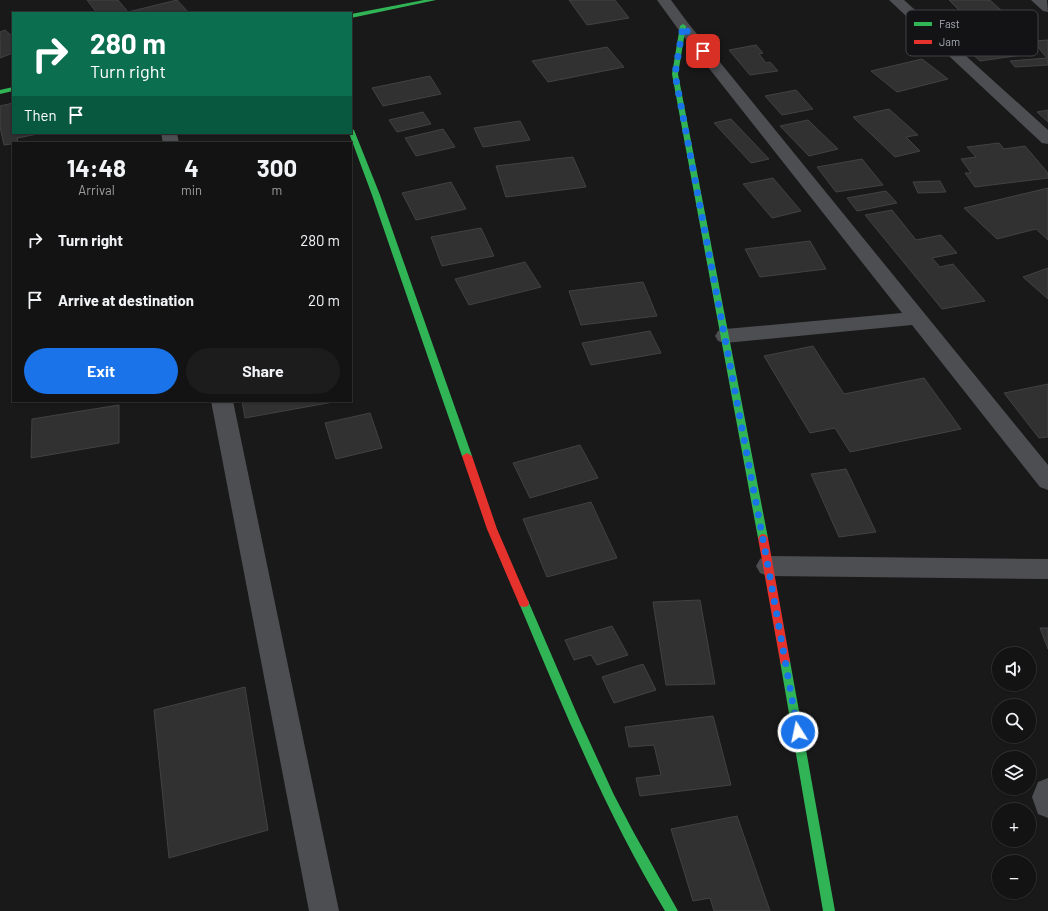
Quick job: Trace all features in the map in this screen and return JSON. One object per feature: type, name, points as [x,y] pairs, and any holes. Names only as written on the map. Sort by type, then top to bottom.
[{"type":"street","points":[[352,16],[433,0]]},
{"type":"street","points":[[664,0],[683,26],[1048,481]]},
{"type":"street","points":[[896,0],[907,10]]},
{"type":"street","points":[[1038,0],[1048,8]]},
{"type":"street","points":[[683,26],[675,74],[768,566],[830,911]]},
{"type":"street","points":[[957,56],[1048,140]]},
{"type":"street","points":[[0,92],[12,88]]},
{"type":"street","points":[[352,133],[376,195],[492,529],[603,786],[651,878],[672,911]]},
{"type":"street","points":[[725,336],[918,318]]},
{"type":"street","points":[[222,402],[324,911]]},
{"type":"street","points":[[768,566],[1048,569]]},
{"type":"street","points":[[1048,791],[1046,797],[1048,805]]},
{"type":"building","points":[[87,0],[118,0],[128,12],[96,12]]},
{"type":"building","points":[[177,0],[188,12],[128,12]]},
{"type":"building","points":[[569,0],[615,0],[629,18],[587,25]]},
{"type":"building","points":[[949,0],[990,0],[1001,10],[959,10]]},
{"type":"building","points":[[5,30],[12,36],[12,53],[0,58],[0,32]]},
{"type":"building","points":[[1048,40],[1048,65],[1015,67],[1010,61],[1047,58],[1038,47],[1038,41]]},
{"type":"building","points":[[756,45],[763,53],[759,54],[766,63],[770,62],[778,71],[750,75],[729,50]]},
{"type":"building","points":[[607,47],[624,67],[548,82],[532,61]]},
{"type":"building","points":[[975,56],[1015,56],[980,61]]},
{"type":"building","points":[[922,59],[948,79],[897,92],[871,71]]},
{"type":"building","points":[[430,76],[441,94],[383,106],[372,88]]},
{"type":"building","points":[[796,90],[813,109],[782,115],[765,96]]},
{"type":"building","points":[[12,103],[12,134],[38,134],[17,138],[18,142],[12,142],[12,144],[4,145],[0,127],[0,106]]},
{"type":"building","points":[[889,109],[918,135],[906,137],[920,151],[895,157],[853,117]]},
{"type":"building","points":[[1048,110],[1048,122],[1037,112]]},
{"type":"building","points":[[423,112],[431,124],[397,132],[389,120]]},
{"type":"building","points":[[731,119],[769,159],[751,163],[714,123]]},
{"type":"building","points":[[808,120],[838,149],[809,156],[780,126]]},
{"type":"building","points":[[520,121],[530,140],[483,147],[474,128]]},
{"type":"building","points":[[443,129],[455,147],[416,156],[405,138]]},
{"type":"building","points":[[999,143],[1004,149],[1025,146],[1048,173],[1048,178],[975,187],[965,173],[971,173],[961,159],[976,157],[967,147]]},
{"type":"building","points":[[573,157],[586,187],[506,197],[496,166]]},
{"type":"building","points":[[862,159],[883,185],[836,192],[817,167]]},
{"type":"building","points":[[773,178],[801,211],[772,218],[743,184]]},
{"type":"building","points":[[940,181],[946,192],[918,193],[913,182]]},
{"type":"building","points":[[451,182],[466,209],[416,220],[402,193]]},
{"type":"building","points":[[1048,188],[1048,240],[1036,229],[997,239],[964,208]]},
{"type":"building","points":[[886,191],[897,203],[857,211],[847,198]]},
{"type":"building","points":[[892,210],[916,240],[941,235],[957,253],[932,258],[940,267],[953,264],[985,301],[942,309],[865,215]]},
{"type":"building","points":[[481,228],[494,256],[442,266],[431,237]]},
{"type":"building","points":[[810,241],[826,269],[760,277],[745,249]]},
{"type":"building","points":[[525,262],[541,287],[469,305],[455,279]]},
{"type":"building","points":[[1048,268],[1048,299],[1023,277]]},
{"type":"building","points":[[643,282],[657,316],[581,325],[569,291]]},
{"type":"building","points":[[650,331],[661,353],[591,365],[582,343]]},
{"type":"building","points":[[813,346],[844,394],[924,378],[961,429],[850,452],[835,428],[810,433],[764,356]]},
{"type":"building","points":[[1048,384],[1048,437],[1039,438],[1004,393]]},
{"type":"building","points":[[242,402],[333,402],[245,418]]},
{"type":"building","points":[[119,405],[119,443],[31,458],[32,419]]},
{"type":"building","points":[[370,413],[382,448],[336,459],[325,423]]},
{"type":"building","points":[[580,445],[598,478],[530,498],[513,463]]},
{"type":"building","points":[[846,469],[876,532],[839,537],[811,474]]},
{"type":"building","points":[[591,502],[617,558],[547,577],[523,519]]},
{"type":"building","points":[[700,600],[715,684],[666,685],[653,602]]},
{"type":"building","points":[[612,626],[628,655],[597,665],[591,655],[574,660],[565,640]]},
{"type":"building","points":[[1040,628],[1048,628],[1048,649]]},
{"type":"building","points":[[643,664],[656,690],[614,703],[602,677]]},
{"type":"building","points":[[245,687],[268,830],[169,858],[154,710]]},
{"type":"building","points":[[713,716],[731,785],[640,796],[636,778],[661,775],[654,745],[629,747],[625,727]]},
{"type":"building","points":[[737,816],[770,911],[714,911],[710,898],[693,901],[671,829]]},
{"type":"traffic: fast","points":[[352,16],[433,0]]},
{"type":"traffic: fast","points":[[683,26],[675,74],[763,538]]},
{"type":"traffic: fast","points":[[0,92],[12,89]]},
{"type":"traffic: fast","points":[[352,133],[376,195],[467,456]]},
{"type":"traffic: fast","points":[[524,603],[610,799],[650,875],[672,911]]},
{"type":"traffic: fast","points":[[785,661],[829,911]]},
{"type":"traffic: jam","points":[[467,456],[492,529],[524,603]]},
{"type":"traffic: jam","points":[[763,538],[785,661]]},
{"type":"route","points":[[703,51],[683,26],[675,74],[798,732]]}]
